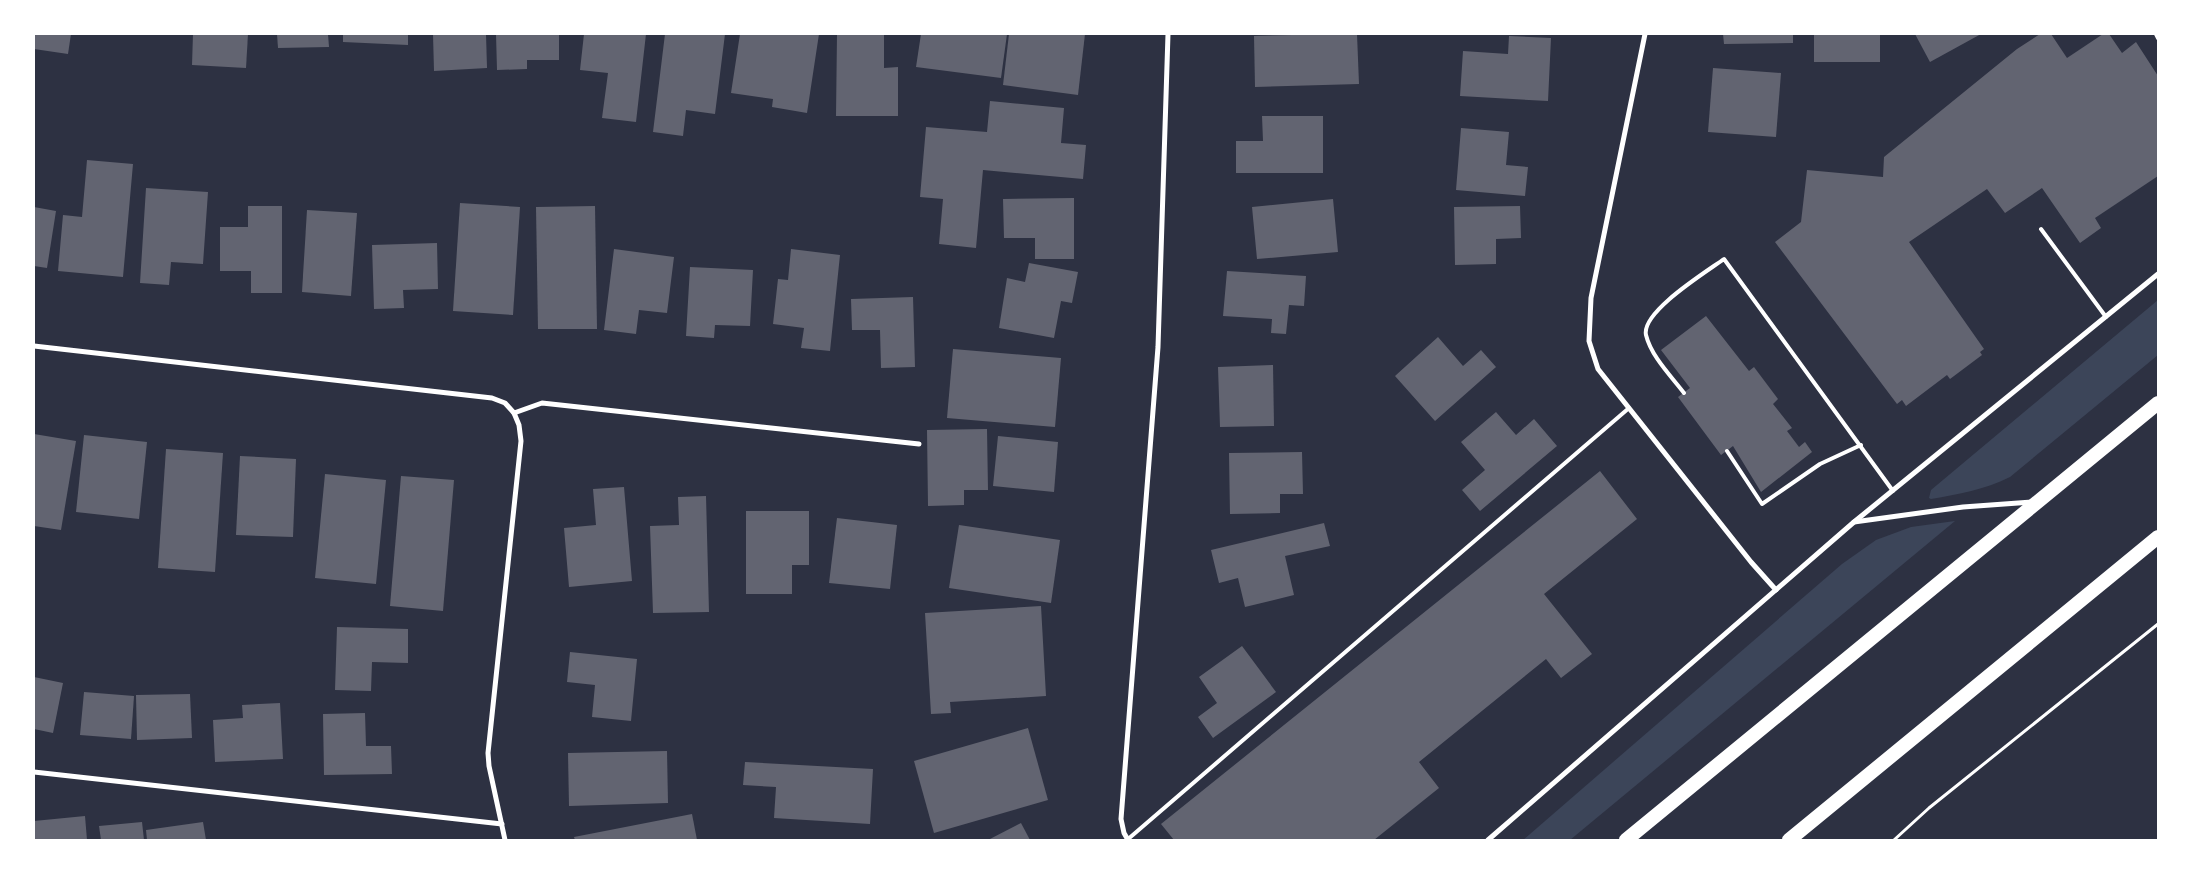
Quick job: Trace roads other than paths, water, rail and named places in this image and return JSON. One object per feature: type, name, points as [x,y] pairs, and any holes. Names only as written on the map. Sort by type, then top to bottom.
[{"type":"highway","points":[[1626,840],[2040,502],[2158,403]]},
{"type":"highway","points":[[1789,840],[2158,537]]},
{"type":"street","points":[[1128,840],[1124,833],[1121,819],[1158,347],[1168,34]]},
{"type":"street","points":[[1645,34],[1591,298],[1588,323],[1589,341],[1598,369],[1751,562],[1776,590]]},
{"type":"street","points":[[1488,840],[1854,522],[2158,274]]},
{"type":"street","points":[[34,346],[492,398],[505,403],[514,413],[519,425],[521,441],[488,753],[489,766],[505,840]]},
{"type":"street","points":[[514,413],[542,403],[919,444]]},
{"type":"street","points":[[1854,522],[1963,507],[2040,502]]},
{"type":"street","points":[[34,772],[502,824]]},
{"type":"lane","points":[[2156,34],[2158,38]]},
{"type":"lane","points":[[2041,229],[2106,317]]},
{"type":"lane","points":[[1684,393],[1652,349],[1646,335],[1648,321],[1667,301],[1724,259],[1893,491]]},
{"type":"lane","points":[[1128,840],[1629,408]]},
{"type":"lane","points":[[1726,451],[1762,504],[1820,464],[1861,445]]}]
